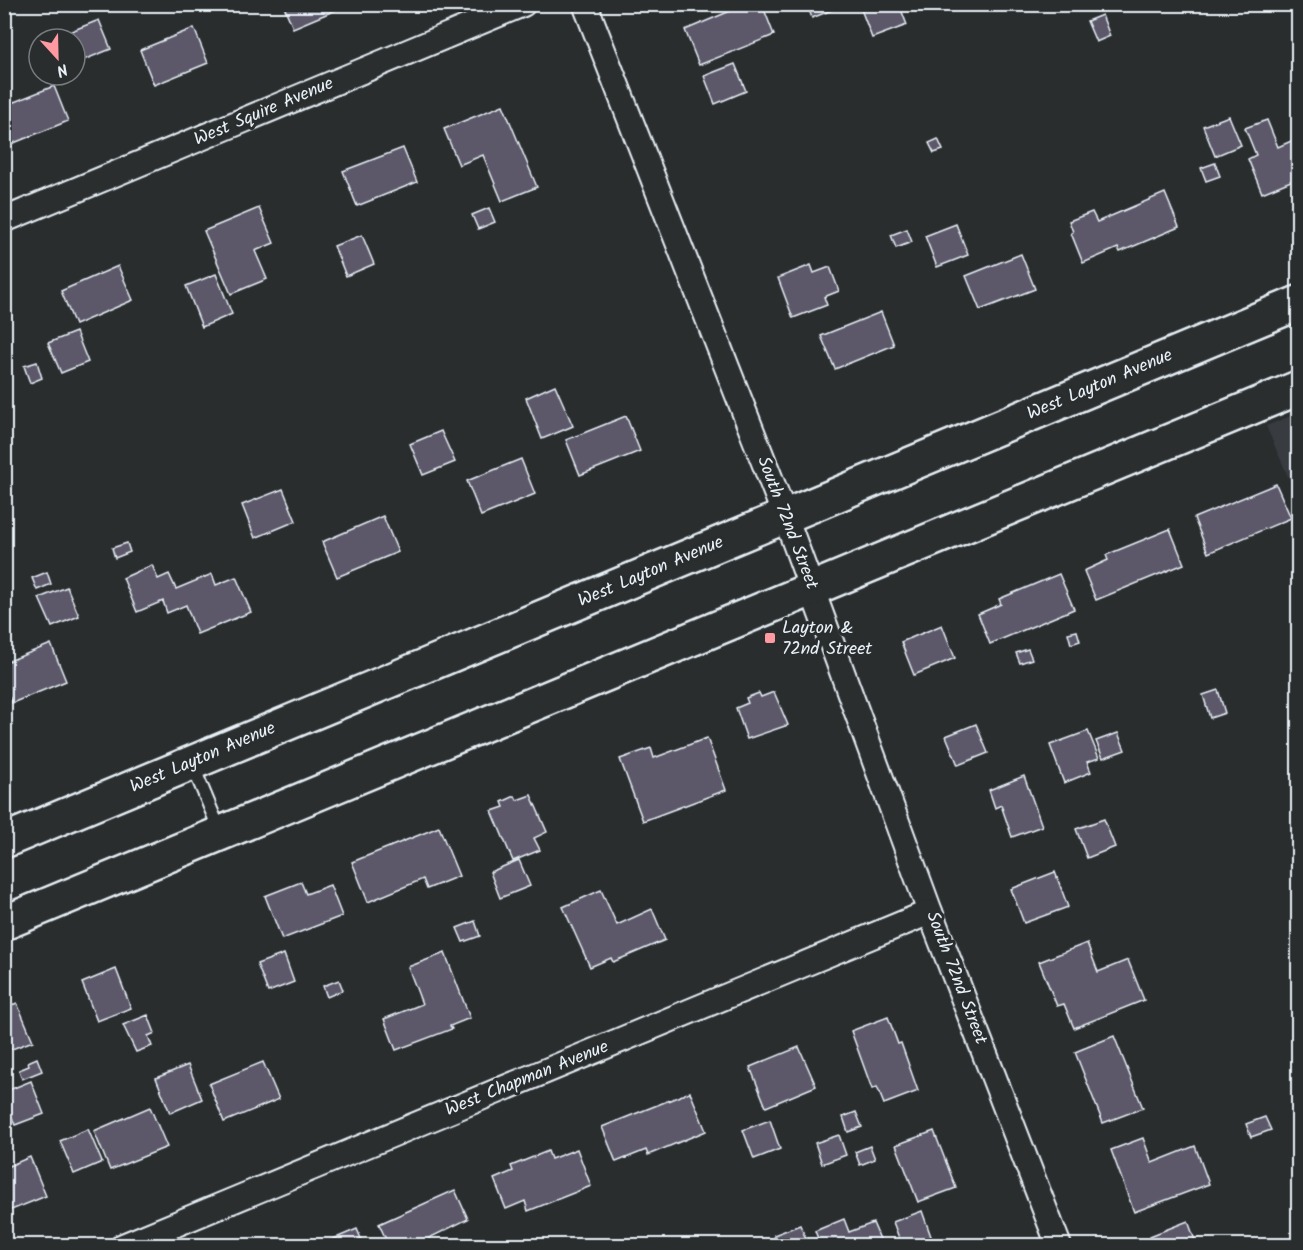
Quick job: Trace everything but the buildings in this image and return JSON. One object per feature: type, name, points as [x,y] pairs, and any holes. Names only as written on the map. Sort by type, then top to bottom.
[{"type":"main road","name":"West Layton Avenue","points":[[4,841],[1299,303]]},
{"type":"main road","points":[[4,923],[1299,388]]},
{"type":"street","name":"West Squire Avenue","points":[[4,220],[523,4]]},
{"type":"street","name":"South 72nd Street","points":[[585,4],[785,516],[930,912],[1059,1245]]},
{"type":"street","name":"West Chapman Avenue","points":[[123,1245],[930,912]]},
{"type":"lane","points":[[191,763],[222,834]]},
{"type":"shaded area","points":[[1298,413],[1298,499],[1266,426]]},
{"type":"place","name":"Layton & 72nd Street","points":[[770,638]]}]
